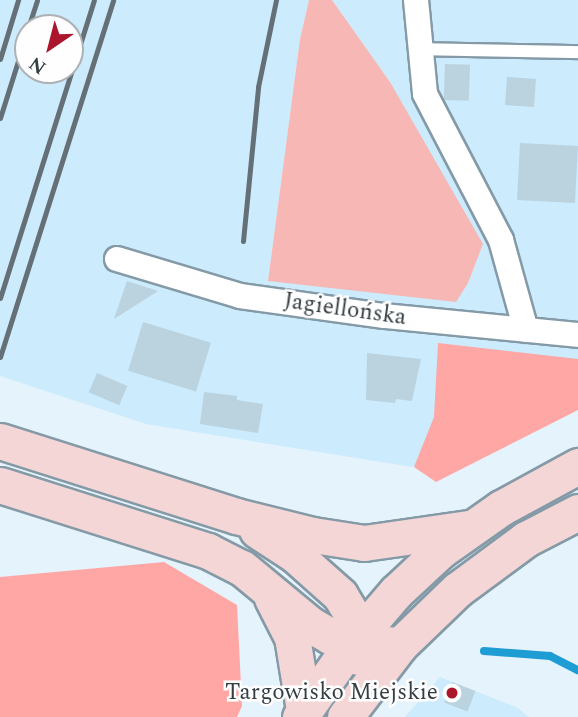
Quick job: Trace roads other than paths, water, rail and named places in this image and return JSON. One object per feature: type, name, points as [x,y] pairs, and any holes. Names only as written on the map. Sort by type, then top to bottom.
[{"type":"street","points":[[416,0],[425,94],[501,240],[526,330]]},
{"type":"street","name":"Jagiellońska","points":[[117,259],[240,296],[385,316],[578,335]]},
{"type":"street","points":[[0,441],[236,516],[313,536],[364,543],[470,528]]},
{"type":"street","points":[[302,714],[353,642],[396,592],[470,528],[578,466]]},
{"type":"street","points":[[0,485],[208,551],[242,568],[311,625],[330,636],[353,642],[400,645]]},
{"type":"street","points":[[154,532],[167,494]]},
{"type":"street","points":[[345,717],[400,645],[457,590],[492,562],[578,512]]},
{"type":"street","points":[[236,516],[295,555],[340,595],[352,615],[353,642],[365,688]]},
{"type":"street","points":[[265,586],[292,637],[302,714]]},
{"type":"lane","points":[[420,49],[578,52]]},
{"type":"waterway","points":[[484,651],[550,656],[578,670]]},
{"type":"railway","points":[[0,59],[18,0]]},
{"type":"railway","points":[[32,14],[37,0]]},
{"type":"railway","points":[[0,298],[94,0]]},
{"type":"railway","points":[[0,357],[113,0]]},
{"type":"railway","points":[[243,241],[258,87],[276,0]]},
{"type":"railway","points":[[0,118],[14,74]]},
{"type":"place","name":"Targowisko Miejskie","points":[[452,693]]}]
